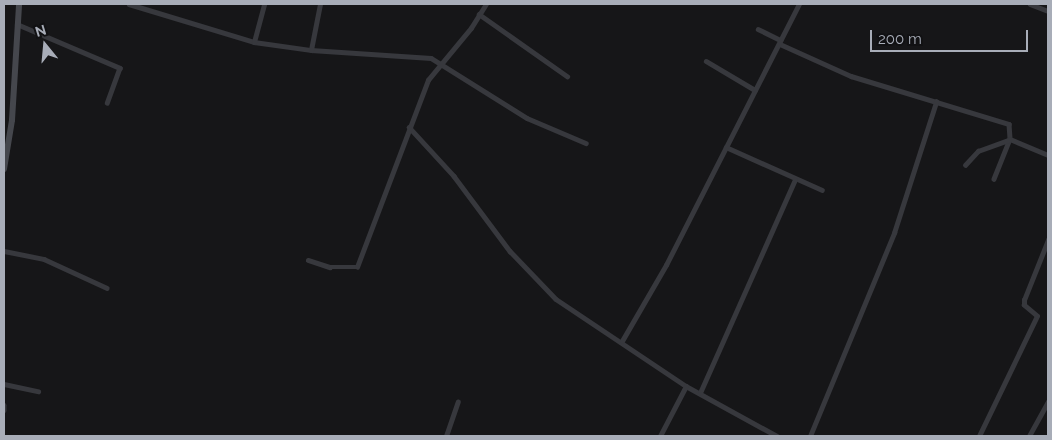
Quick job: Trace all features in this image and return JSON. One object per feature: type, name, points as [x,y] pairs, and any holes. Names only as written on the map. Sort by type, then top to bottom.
[{"type":"street","points":[[4,168],[12,120],[19,4]]},
{"type":"street","points":[[129,4],[138,5],[254,42],[311,50],[402,54],[430,58],[527,118],[586,143]]},
{"type":"street","points":[[254,42],[264,4]]},
{"type":"street","points":[[311,50],[320,4]]},
{"type":"street","points":[[308,260],[330,267],[357,267],[428,80],[438,63],[461,40],[486,4]]},
{"type":"street","points":[[622,341],[666,265],[799,4]]},
{"type":"street","points":[[1030,4],[1048,11]]},
{"type":"street","points":[[479,14],[567,76]]},
{"type":"street","points":[[17,24],[120,68],[107,103]]},
{"type":"street","points":[[758,29],[780,42],[851,76],[1009,124],[1010,139],[994,179]]},
{"type":"street","points":[[706,61],[755,90]]},
{"type":"street","points":[[810,436],[894,232],[936,102]]},
{"type":"street","points":[[410,127],[454,176],[510,251],[556,299],[622,341],[644,360],[686,386],[777,436]]},
{"type":"street","points":[[1010,139],[1048,155]]},
{"type":"street","points":[[966,165],[978,151],[998,146],[1010,139]]},
{"type":"street","points":[[726,147],[795,180],[822,190]]},
{"type":"street","points":[[700,393],[795,180]]},
{"type":"street","points":[[979,436],[1037,316],[1024,305],[1024,300],[1048,240]]},
{"type":"street","points":[[4,251],[44,259],[107,288]]},
{"type":"street","points":[[4,384],[38,391]]},
{"type":"street","points":[[660,436],[686,386]]},
{"type":"street","points":[[446,436],[458,402]]},
{"type":"street","points":[[1029,436],[1048,402]]},
{"type":"street","points":[[4,405],[4,410]]}]
